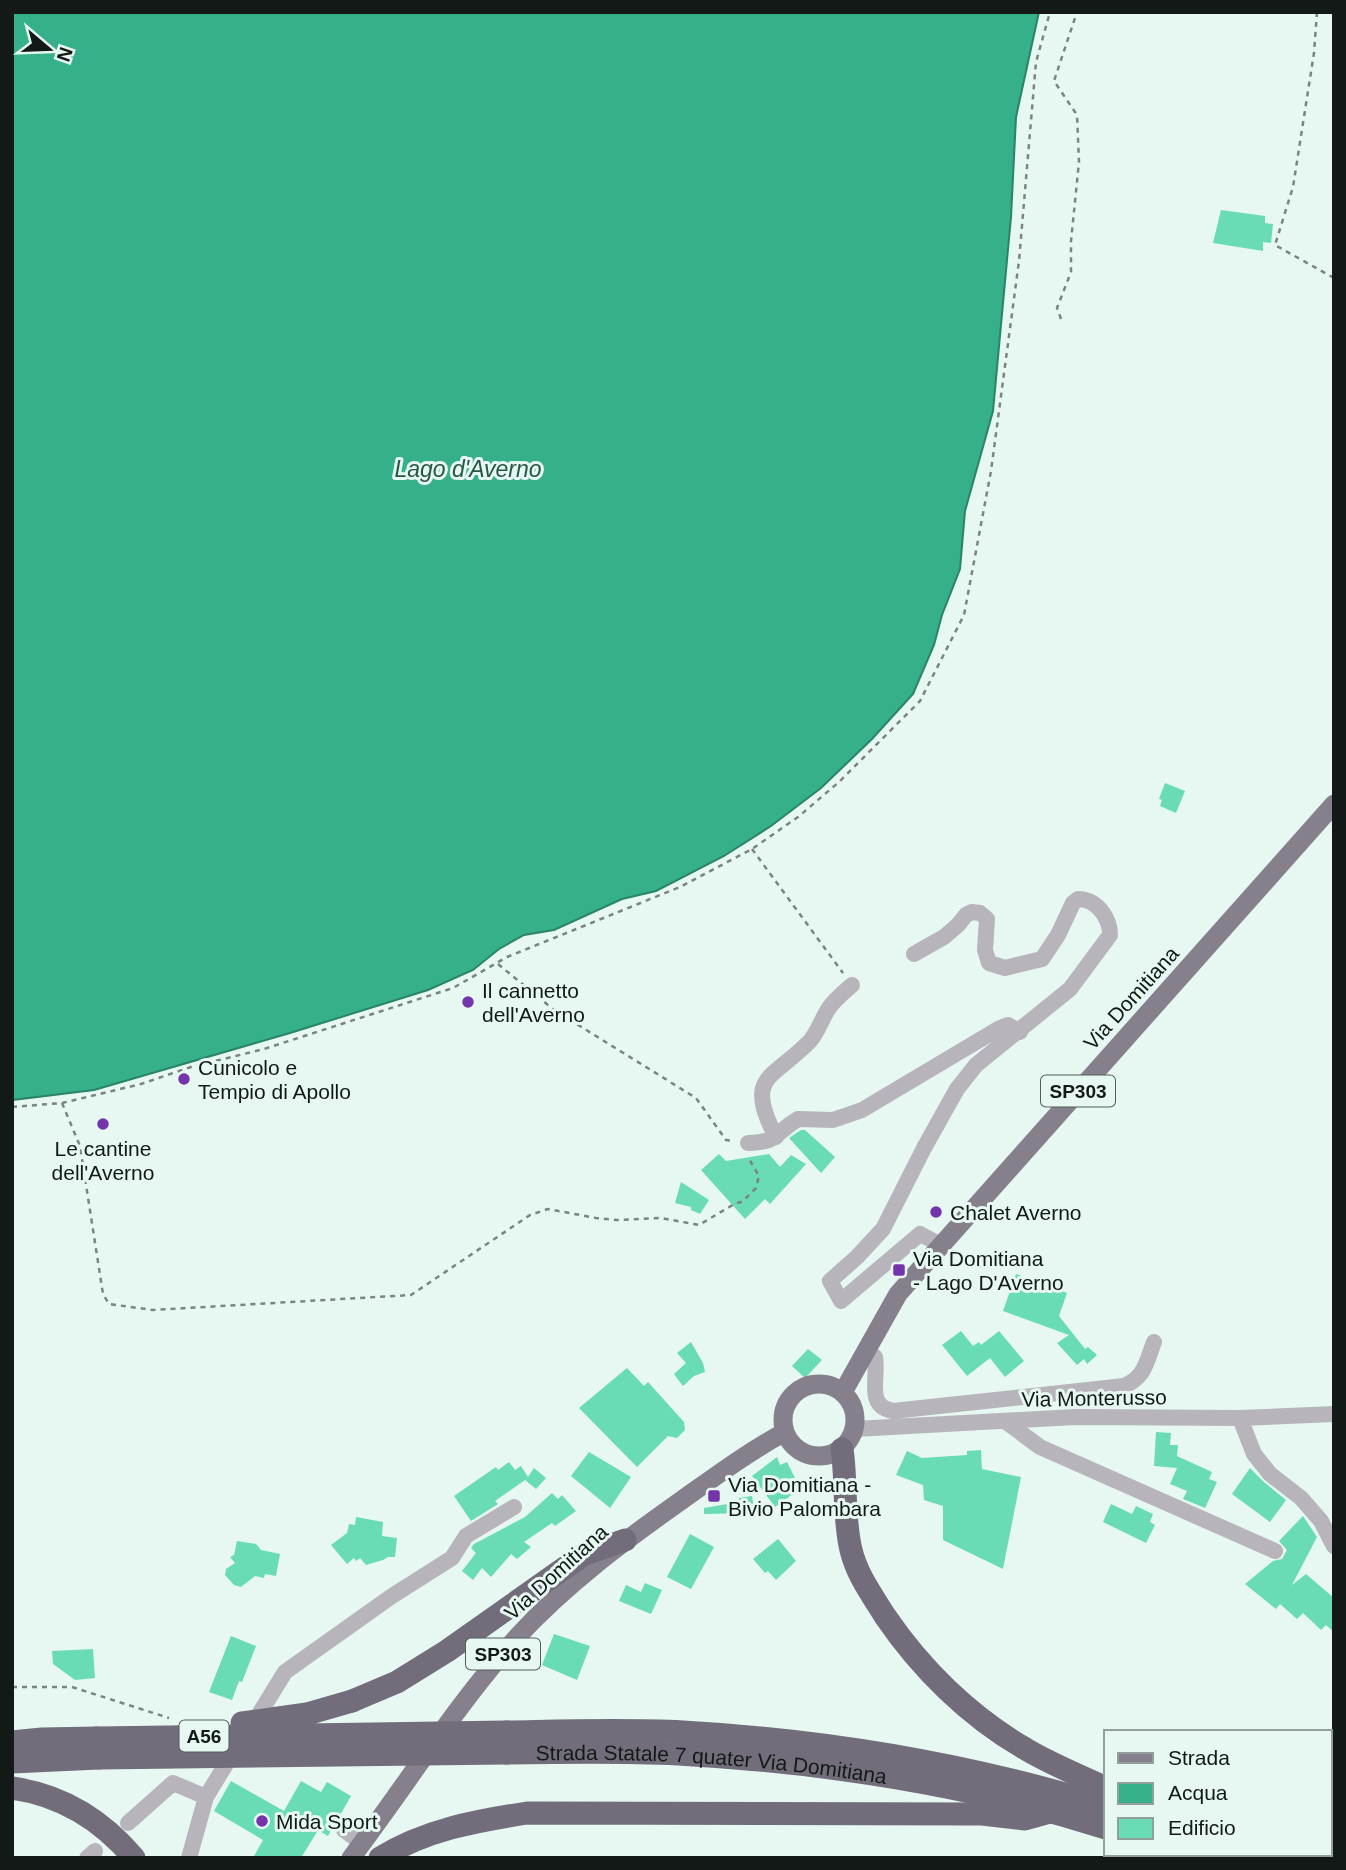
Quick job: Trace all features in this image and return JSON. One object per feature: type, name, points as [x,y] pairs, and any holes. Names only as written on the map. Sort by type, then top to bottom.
[{"type":"highway","points":[[842,1449],[847,1528],[856,1565],[876,1602],[906,1645],[928,1671],[974,1714],[1024,1748],[1104,1787]]},
{"type":"highway","points":[[205,1736],[226,1725],[307,1714],[352,1701],[397,1682],[447,1651],[583,1555],[625,1540]]},
{"type":"highway","name":"Strada Statale 7 quater Via Domitiana","points":[[311,1745],[507,1742],[684,1732],[842,1747],[1015,1781],[1104,1805]]},
{"type":"highway","name":"A56","points":[[12,1762],[98,1748],[205,1736],[311,1745]]},
{"type":"highway","name":"A56","points":[[12,1742],[42,1739],[98,1748],[311,1745]]},
{"type":"highway","name":"Strada Statale 7 quater Via Domitiana","points":[[507,1742],[824,1767],[956,1788],[1104,1827]]},
{"type":"highway","points":[[12,1788],[54,1799],[82,1812],[111,1833],[134,1858]]},
{"type":"highway","points":[[365,1853],[394,1849],[444,1829],[470,1822],[527,1813],[968,1814],[1025,1819],[1050,1812]]},
{"type":"main road","name":"Via Domitiana","points":[[843,1392],[898,1294],[1334,804]]},
{"type":"main road","points":[[816,1384],[835,1387],[843,1392],[854,1409],[855,1429],[842,1449],[824,1457],[804,1454],[789,1441],[785,1432],[783,1423],[786,1404],[798,1390],[816,1384]]},
{"type":"main road","name":"Via Domitiana","points":[[365,1853],[471,1695],[518,1637],[572,1583],[625,1540],[757,1447],[785,1432]]},
{"type":"street","points":[[914,954],[944,937],[965,915],[972,912],[980,913],[987,919],[985,950],[989,963],[1005,968],[1042,959],[1058,935],[1073,903],[1078,899],[1086,899],[1106,916],[1110,935],[1070,989],[976,1065],[957,1089],[923,1148],[884,1229],[830,1281],[841,1301],[920,1234],[941,1245]]},
{"type":"street","points":[[776,1137],[761,1098],[761,1087],[768,1076],[812,1040],[830,1006],[852,985]]},
{"type":"street","points":[[748,1143],[766,1143],[798,1119],[833,1120],[862,1110],[1007,1025],[1020,1032]]},
{"type":"street","points":[[866,1351],[875,1357],[877,1370],[874,1388],[877,1403],[884,1409],[893,1411],[1124,1385],[1142,1374],[1154,1342]]},
{"type":"street","name":"Via Monterusso","points":[[855,1429],[1075,1417],[1240,1418],[1334,1414]]},
{"type":"street","points":[[1240,1418],[1254,1454],[1270,1474],[1314,1513],[1334,1546]]},
{"type":"street","points":[[1004,1421],[1040,1447],[1275,1551]]},
{"type":"street","points":[[189,1858],[206,1797],[285,1672],[392,1595],[452,1558],[466,1536],[514,1507]]},
{"type":"street","points":[[128,1823],[173,1783],[206,1797]]},
{"type":"street","points":[[344,1829],[365,1853]]},
{"type":"path","points":[[12,1107],[62,1103],[141,1084],[289,1041],[453,988],[497,963],[680,887],[752,849],[797,817],[839,782],[920,701],[964,615],[991,471],[1017,274],[1035,62],[1050,12]]},
{"type":"path","points":[[1061,319],[1057,308],[1071,272],[1071,241],[1079,162],[1077,115],[1054,81],[1077,12]]},
{"type":"path","points":[[1317,12],[1314,53],[1293,187],[1275,245],[1334,278]]},
{"type":"path","points":[[752,849],[852,985]]},
{"type":"path","points":[[62,1103],[80,1146],[103,1294],[109,1304],[122,1307],[153,1310],[411,1295],[530,1215],[548,1209],[596,1218],[662,1218],[699,1225],[742,1202],[756,1188],[759,1176],[748,1158],[748,1143],[726,1140],[696,1098],[554,1010],[497,963]]},
{"type":"path","points":[[12,1687],[72,1687],[173,1720]]},
{"type":"water","name":"Lago d'Averno","points":[[12,12],[1039,12],[1016,117],[1011,217],[993,411],[965,511],[960,569],[942,615],[934,645],[913,694],[872,739],[821,788],[771,826],[724,856],[656,891],[622,899],[554,930],[524,935],[499,949],[473,970],[428,990],[94,1090],[12,1100]]},
{"type":"building","points":[[1221,210],[1265,216],[1265,223],[1273,224],[1271,243],[1263,242],[1263,251],[1213,243]]},
{"type":"building","points":[[1165,783],[1185,791],[1176,813],[1160,806],[1162,800],[1159,799]]},
{"type":"building","points":[[805,1130],[835,1157],[821,1173],[789,1138]]},
{"type":"building","points":[[719,1154],[726,1161],[769,1154],[780,1167],[791,1155],[806,1164],[770,1204],[765,1199],[745,1219],[701,1170]]},
{"type":"building","points":[[681,1182],[709,1200],[700,1214],[691,1210],[691,1207],[675,1203]]},
{"type":"building","points":[[1016,1274],[1067,1293],[1059,1316],[1085,1349],[1088,1347],[1097,1355],[1087,1364],[1084,1359],[1077,1365],[1057,1343],[1069,1335],[1003,1311]]},
{"type":"building","points":[[961,1331],[973,1346],[979,1342],[981,1345],[999,1331],[1024,1361],[1005,1377],[990,1358],[967,1376],[942,1345]]},
{"type":"building","points":[[691,1342],[705,1372],[694,1376],[683,1386],[674,1374],[686,1363],[677,1353]]},
{"type":"building","points":[[808,1349],[822,1360],[805,1378],[792,1366]]},
{"type":"building","points":[[627,1368],[644,1386],[648,1382],[684,1422],[685,1430],[677,1438],[668,1436],[637,1467],[579,1408]]},
{"type":"building","points":[[1156,1432],[1171,1433],[1170,1445],[1178,1445],[1177,1456],[1212,1472],[1209,1479],[1217,1482],[1205,1508],[1183,1499],[1187,1491],[1170,1484],[1177,1468],[1154,1466]]},
{"type":"building","points":[[981,1450],[982,1469],[1021,1477],[1003,1569],[943,1540],[943,1506],[924,1500],[923,1485],[896,1475],[907,1451],[922,1458],[967,1455],[967,1451]]},
{"type":"building","points":[[589,1452],[631,1477],[610,1508],[571,1476]]},
{"type":"building","points":[[777,1457],[780,1465],[787,1462],[798,1484],[790,1489],[793,1494],[775,1507],[752,1476]]},
{"type":"building","points":[[509,1462],[515,1470],[521,1466],[528,1477],[534,1468],[546,1478],[536,1489],[525,1480],[495,1501],[498,1504],[471,1521],[454,1496],[496,1467],[498,1470]]},
{"type":"building","points":[[1250,1468],[1286,1500],[1270,1522],[1232,1494]]},
{"type":"building","points":[[552,1493],[558,1499],[562,1495],[576,1511],[555,1526],[552,1523],[524,1542],[531,1547],[517,1559],[511,1554],[491,1577],[482,1568],[473,1580],[462,1571],[476,1553],[471,1548],[474,1544],[525,1517]]},
{"type":"building","points":[[752,1496],[755,1513],[704,1514],[704,1508],[739,1502],[739,1498]]},
{"type":"building","points":[[1111,1504],[1132,1514],[1136,1506],[1153,1514],[1150,1522],[1155,1525],[1146,1543],[1103,1522]]},
{"type":"building","points":[[1303,1516],[1317,1537],[1292,1585],[1306,1574],[1334,1598],[1334,1632],[1326,1625],[1321,1630],[1303,1613],[1297,1619],[1280,1604],[1276,1609],[1245,1584],[1273,1561],[1282,1559],[1287,1550],[1279,1541]]},
{"type":"building","points":[[356,1517],[383,1522],[382,1536],[397,1538],[395,1557],[366,1565],[360,1558],[356,1561],[354,1558],[347,1564],[331,1545],[347,1533],[349,1524],[355,1525]]},
{"type":"building","points":[[690,1534],[714,1547],[691,1589],[667,1577]]},
{"type":"building","points":[[778,1539],[796,1561],[776,1580],[768,1571],[765,1573],[753,1559]]},
{"type":"building","points":[[237,1541],[256,1544],[261,1550],[280,1554],[276,1576],[255,1576],[241,1587],[234,1585],[225,1575],[226,1569],[235,1563],[230,1557],[234,1555]]},
{"type":"building","points":[[645,1583],[662,1590],[651,1614],[619,1601],[626,1585],[641,1592]]},
{"type":"building","points":[[554,1634],[590,1646],[577,1680],[542,1665]]},
{"type":"building","points":[[231,1636],[256,1646],[232,1700],[209,1692]]},
{"type":"building","points":[[93,1649],[95,1678],[75,1680],[53,1664],[52,1651]]},
{"type":"building","points":[[231,1781],[284,1811],[301,1781],[321,1792],[327,1782],[351,1796],[328,1836],[318,1830],[301,1858],[253,1858],[263,1840],[214,1811]]},
{"type":"place","name":"Il cannetto dell'Averno","points":[[468,1002]]},
{"type":"place","name":"Cunicolo e Tempio di Apollo","points":[[184,1079]]},
{"type":"place","name":"Le cantine dell'Averno","points":[[103,1124]]},
{"type":"place","name":"Chalet Averno","points":[[936,1212]]},
{"type":"place","name":"Via Domitiana - Lago D'Averno","points":[[899,1270]]},
{"type":"place","name":"Via Domitiana - Bivio Palombara","points":[[714,1496]]},
{"type":"place","name":"Mida Sport","points":[[262,1821]]}]
